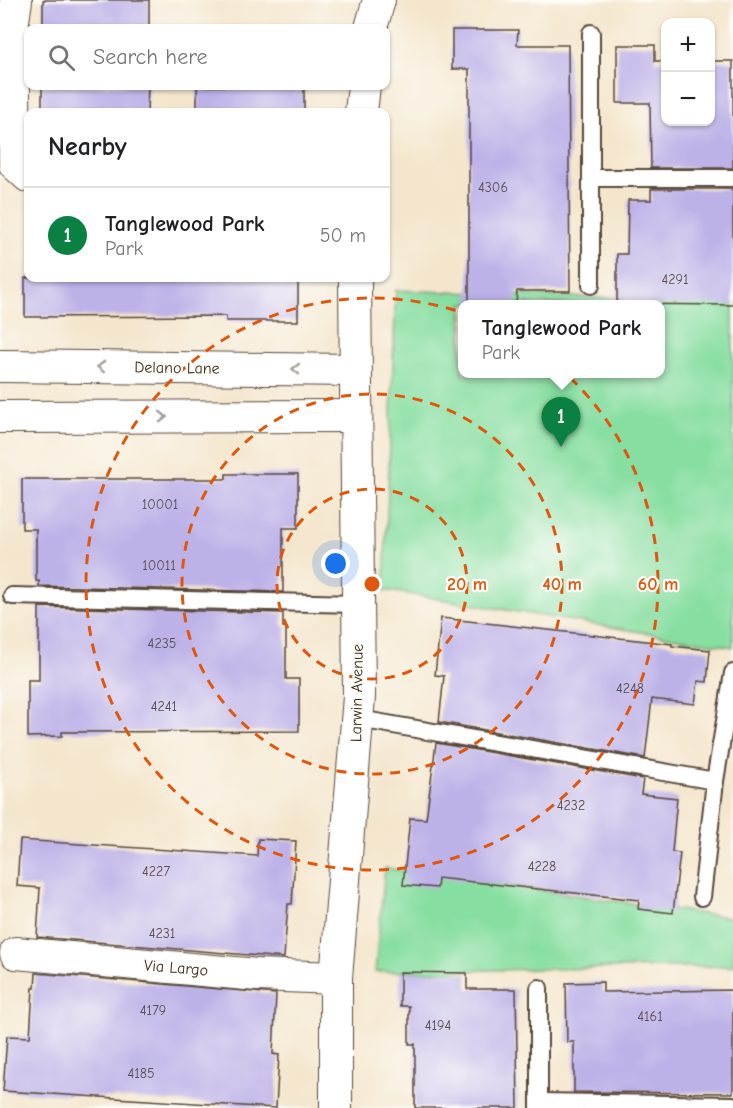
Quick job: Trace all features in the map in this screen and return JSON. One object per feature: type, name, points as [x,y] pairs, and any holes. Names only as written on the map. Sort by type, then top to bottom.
[{"type":"street","points":[[16,0],[13,21],[15,164],[24,172]]},
{"type":"street","points":[[372,24],[380,0]]},
{"type":"street","points":[[361,108],[364,90]]},
{"type":"street","name":"Larwin Avenue","points":[[336,1108],[336,978],[359,718],[355,282]]},
{"type":"street","name":"Delano Lane","points":[[0,366],[355,370]]},
{"type":"street","points":[[0,417],[355,416]]},
{"type":"street","name":"Via Largo","points":[[16,953],[257,975],[336,978]]},
{"type":"lane","points":[[591,33],[591,285]]},
{"type":"lane","points":[[591,178],[733,178]]},
{"type":"lane","points":[[12,596],[358,603]]},
{"type":"lane","points":[[702,897],[715,781],[733,673]]},
{"type":"lane","points":[[359,718],[715,781]]},
{"type":"lane","points":[[539,988],[539,1105],[733,1105]]},
{"type":"green space","points":[[396,290],[655,300],[458,300],[458,378],[665,378],[665,300],[733,303],[733,647],[384,590]]},
{"type":"green space","points":[[385,868],[733,918],[733,966],[375,972]]},
{"type":"building","points":[[43,0],[149,0],[149,24],[43,24]]},
{"type":"building","points":[[452,30],[518,30],[517,45],[568,45],[570,291],[517,291],[516,300],[469,300],[469,69],[452,69]]},
{"type":"building","points":[[617,45],[655,45],[655,61],[661,61],[661,126],[715,126],[715,61],[733,61],[733,168],[651,168],[650,103],[617,103]]},
{"type":"building","points":[[42,90],[148,90],[147,108],[42,108]]},
{"type":"building","points":[[197,90],[304,90],[304,108],[197,108]]},
{"type":"building","points":[[651,189],[733,189],[733,305],[665,304],[665,300],[617,300],[617,254],[627,254],[628,200],[651,200]]},
{"type":"building","points":[[25,282],[298,282],[298,321],[226,321],[226,316],[25,317]]},
{"type":"building","points":[[226,474],[298,474],[298,528],[283,528],[283,592],[39,586],[39,581],[36,581],[36,529],[22,529],[22,479],[226,479]]},
{"type":"building","points":[[39,607],[283,613],[283,627],[286,627],[286,679],[299,679],[299,731],[62,732],[62,736],[28,737],[28,680],[39,680]]},
{"type":"building","points":[[441,618],[710,650],[707,682],[698,681],[695,704],[652,699],[645,758],[439,722],[444,676],[435,675]]},
{"type":"building","points":[[436,743],[643,779],[641,794],[677,798],[672,852],[680,853],[673,913],[638,909],[639,900],[438,878],[437,888],[403,885],[410,818],[426,819]]},
{"type":"building","points":[[258,839],[296,841],[292,904],[288,904],[284,958],[37,937],[40,888],[17,886],[20,840],[257,856]]},
{"type":"building","points":[[400,972],[467,973],[467,989],[516,989],[518,1108],[415,1108],[415,1044],[409,1044],[409,1006],[400,1006]]},
{"type":"building","points":[[36,973],[276,994],[273,1054],[279,1055],[276,1108],[3,1091],[7,1036],[30,1037]]},
{"type":"building","points":[[603,982],[603,992],[733,990],[733,1093],[574,1092],[574,1042],[567,1042],[566,983]]},
{"type":"place","name":"Tanglewood Park","points":[[561,447]]}]
